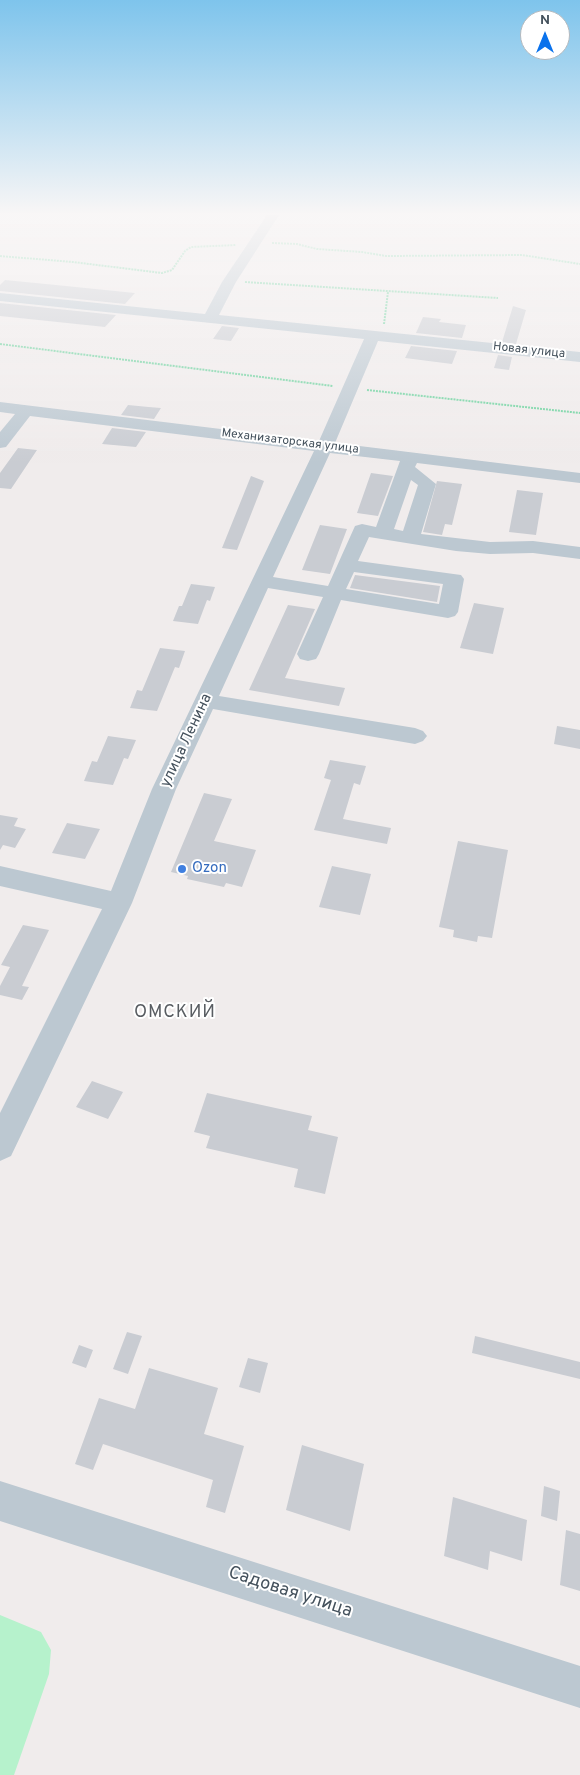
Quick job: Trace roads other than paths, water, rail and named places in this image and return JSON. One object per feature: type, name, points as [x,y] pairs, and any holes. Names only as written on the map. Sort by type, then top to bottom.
[{"type":"street","name":"Новая улица","points":[[8,298],[580,357]]},
{"type":"street","points":[[210,319],[221,298]]},
{"type":"street","name":"улица Ленина","points":[[0,1146],[119,903],[164,789],[325,446],[350,388],[377,335]]},
{"type":"street","name":"Механизаторская улица","points":[[0,407],[325,446],[408,462],[580,478]]},
{"type":"street","points":[[0,444],[26,410]]},
{"type":"street","points":[[382,533],[408,462],[427,484],[410,538]]},
{"type":"street","points":[[308,654],[362,530],[473,547],[533,547],[580,553]]},
{"type":"street","points":[[0,876],[119,903]]},
{"type":"street","name":"Садовая улица","points":[[0,1500],[580,1687]]},
{"type":"lane","points":[[261,581],[448,612],[454,579],[346,565]]},
{"type":"lane","points":[[206,701],[415,736]]},
{"type":"place","name":"Ozon","points":[[182,869]]},
{"type":"district","name":"ОМСКИЙ","points":[[175,1013]]}]
